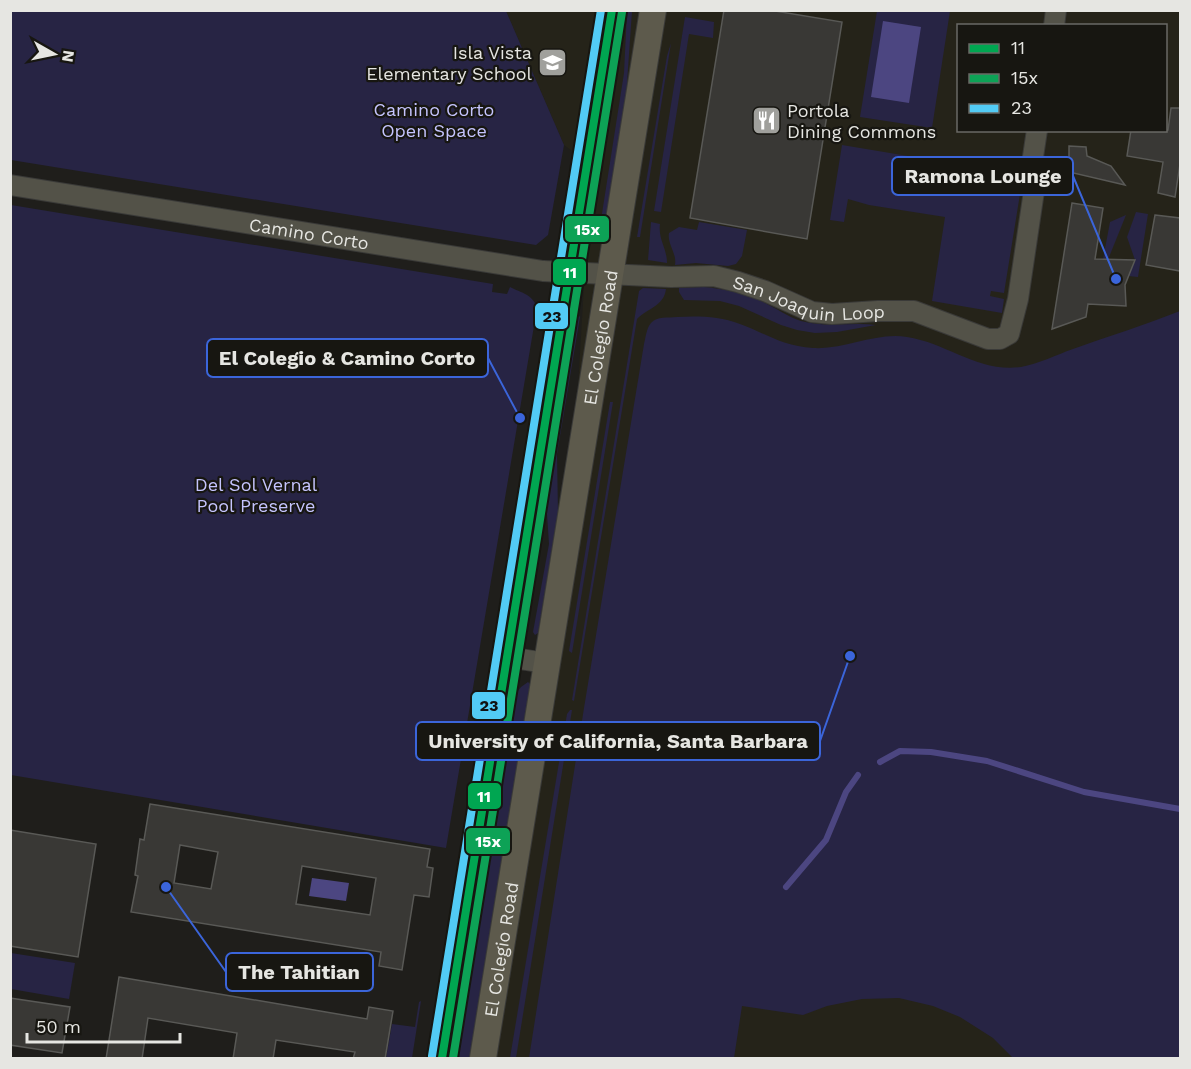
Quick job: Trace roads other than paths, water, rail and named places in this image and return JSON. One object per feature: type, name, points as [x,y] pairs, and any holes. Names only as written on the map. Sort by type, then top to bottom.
[{"type":"main road","points":[[442,1059],[612,10]]},
{"type":"main road","name":"El Colegio Road","points":[[483,1059],[653,10]]},
{"type":"street","name":"San Joaquin Loop","points":[[610,274],[723,278],[765,291],[812,312],[832,314],[879,311],[914,312],[980,337],[994,340],[1004,337],[1009,334],[1018,299],[1034,191],[1031,170],[1036,132]]},
{"type":"street","name":"Camino Corto","points":[[10,185],[543,271],[610,274]]},
{"type":"street","points":[[507,657],[546,663]]},
{"type":"waterway","points":[[880,762],[900,751],[931,752],[987,761],[1084,792],[1180,809]]},
{"type":"waterway","points":[[786,887],[826,840],[846,792],[858,775]]},
{"type":"place","name":"Isla Vista Elementary School","points":[[553,62]]},
{"type":"place","name":"Portola Dining Commons","points":[[766,120]]},
{"type":"place","name":"Ramona Lounge","points":[[1116,279]]},
{"type":"place","name":"El Colegio & Camino Corto","points":[[520,418]]},
{"type":"place","name":"University of California, Santa Barbara","points":[[850,656]]},
{"type":"place","name":"The Tahitian","points":[[166,887]]},
{"type":"park label","name":"Camino Corto Open Space","points":[[434,119]]},
{"type":"park label","name":"Del Sol Vernal Pool Preserve","points":[[256,494]]}]
